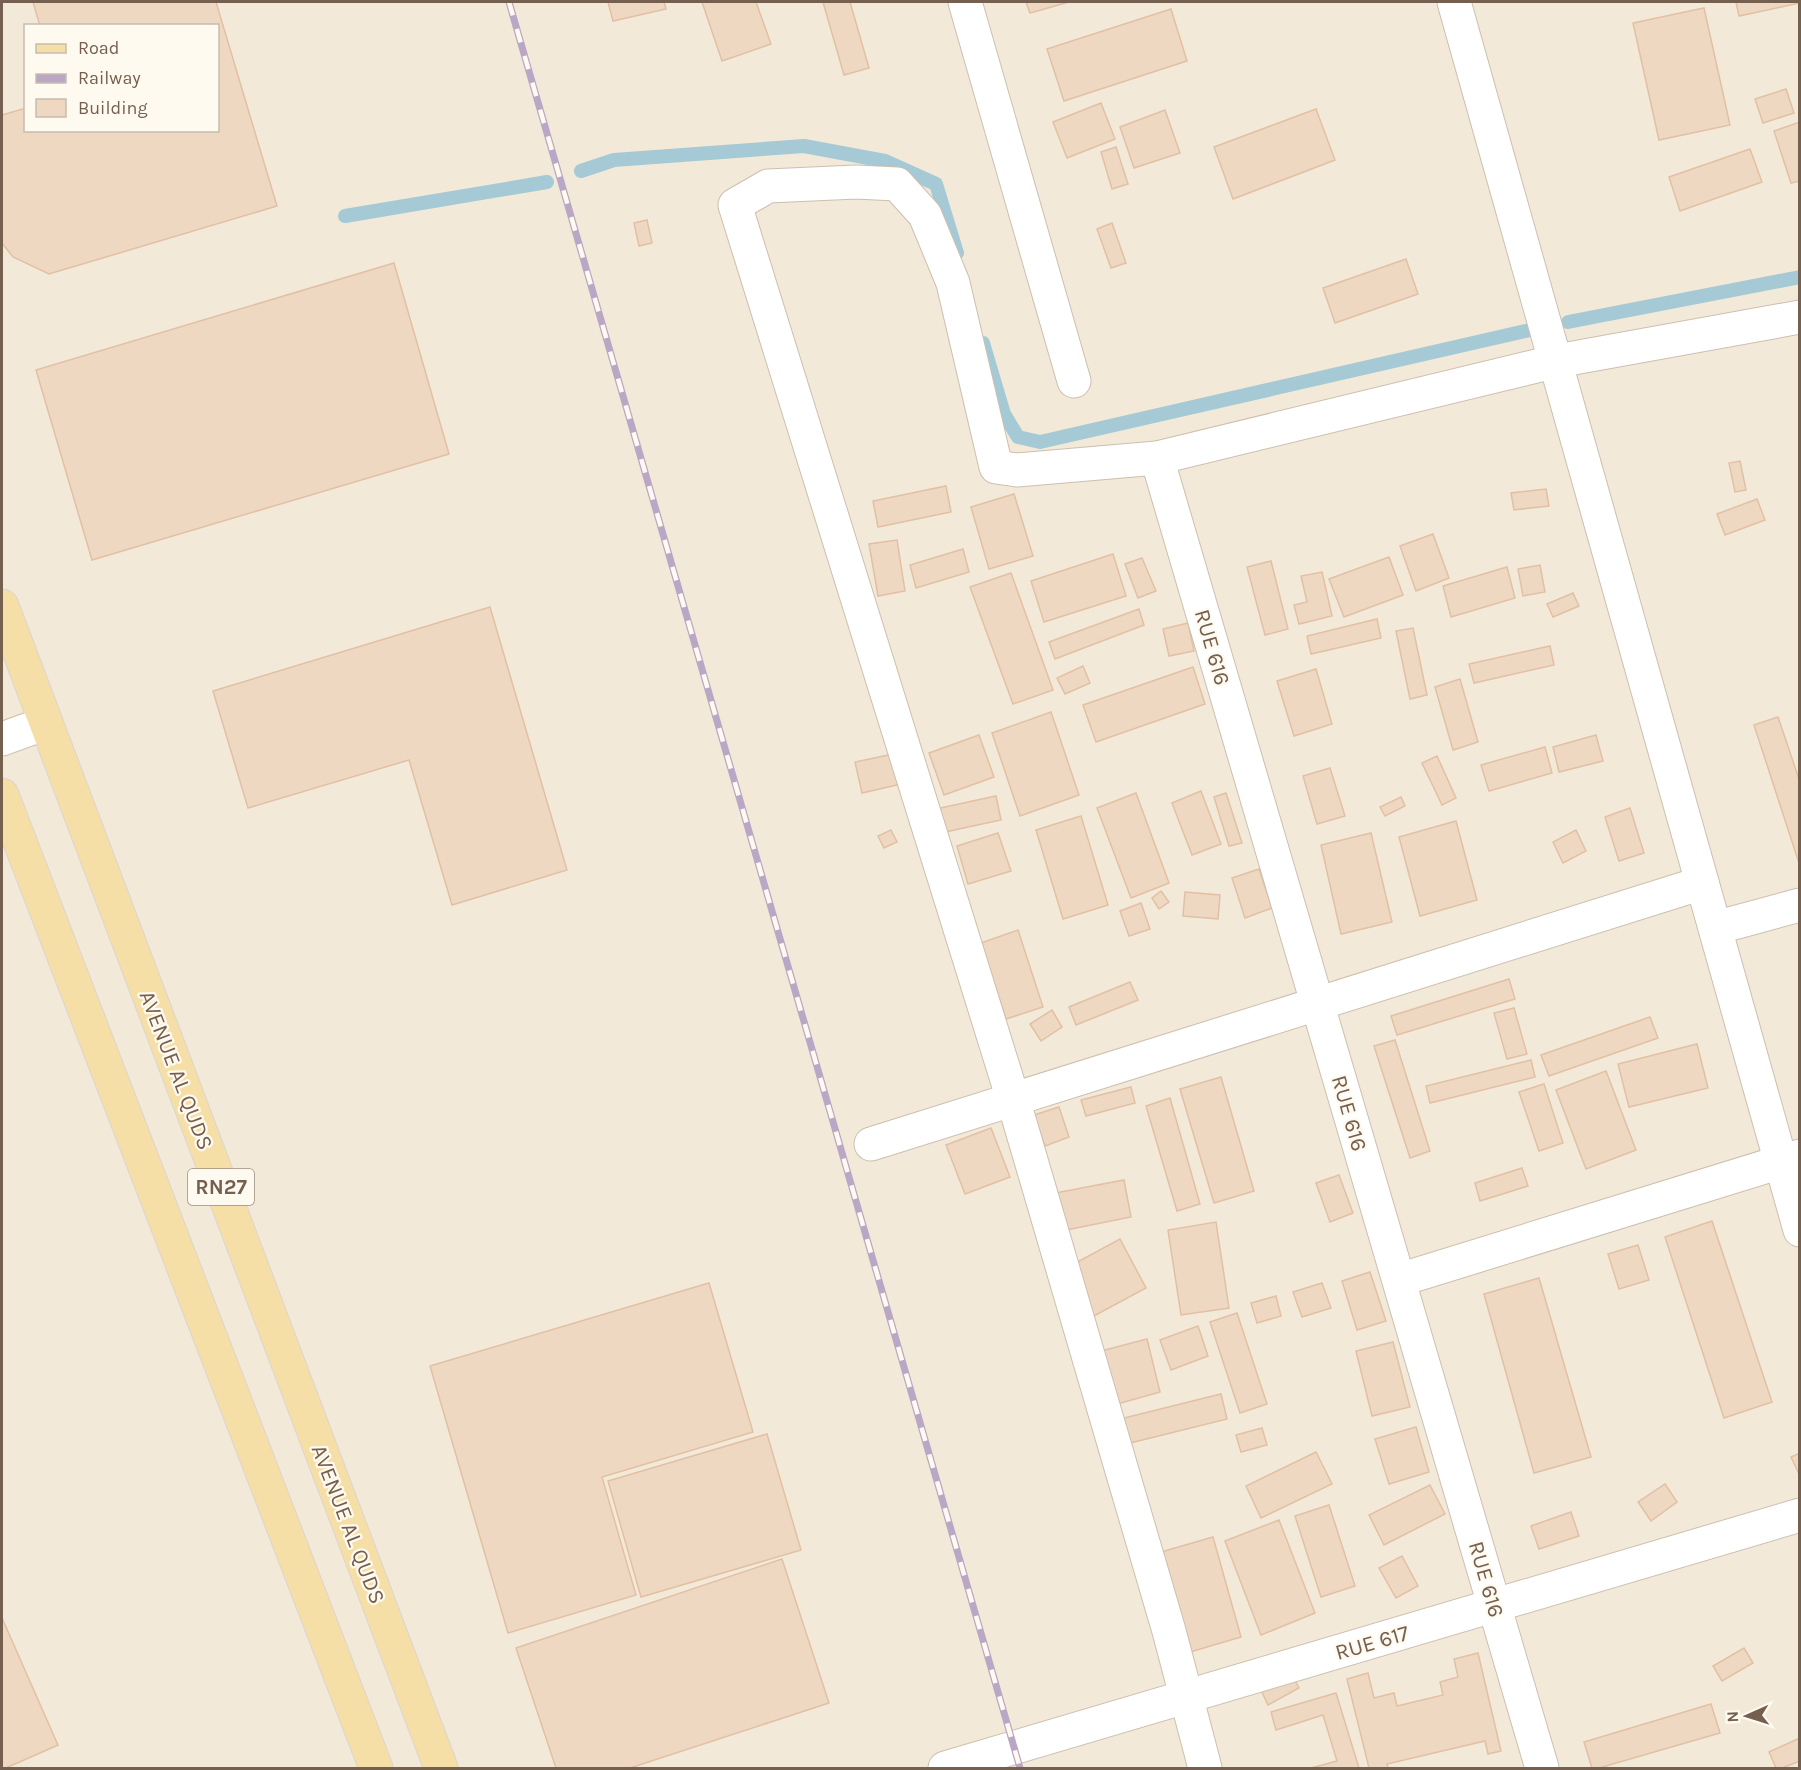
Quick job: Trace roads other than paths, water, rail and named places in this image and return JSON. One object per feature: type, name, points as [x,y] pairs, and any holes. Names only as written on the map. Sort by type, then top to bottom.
[{"type":"main road","name":"AVENUE AL QUDS","points":[[2,606],[441,1768]]},
{"type":"main road","name":"RN27","points":[[2,795],[376,1768]]},
{"type":"street","points":[[965,2],[1074,381]]},
{"type":"street","points":[[1454,2],[1715,928],[1790,1159],[1800,1230]]},
{"type":"street","points":[[1205,1768],[1169,1631],[1013,1099],[735,205],[768,186],[856,182],[897,184],[925,215],[952,283],[996,467],[1017,470],[1157,458],[1557,361],[1800,317]]},
{"type":"street","name":"RUE 616","points":[[1157,458],[1542,1768]]},
{"type":"street","points":[[2,739],[46,723]]},
{"type":"street","points":[[871,1144],[1702,883]]},
{"type":"street","points":[[1715,928],[1800,905]]},
{"type":"street","points":[[1399,1280],[1790,1159]]},
{"type":"street","name":"RUE 617","points":[[945,1768],[1800,1515]]},
{"type":"waterway","points":[[581,171],[614,160],[804,146],[885,161],[936,184],[957,253]]},
{"type":"waterway","points":[[345,216],[547,182]]},
{"type":"waterway","points":[[1568,322],[1800,277]]},
{"type":"waterway","points":[[983,343],[1004,414],[1018,437],[1040,442],[1530,330]]},
{"type":"railway","points":[[509,2],[1020,1768]]}]
